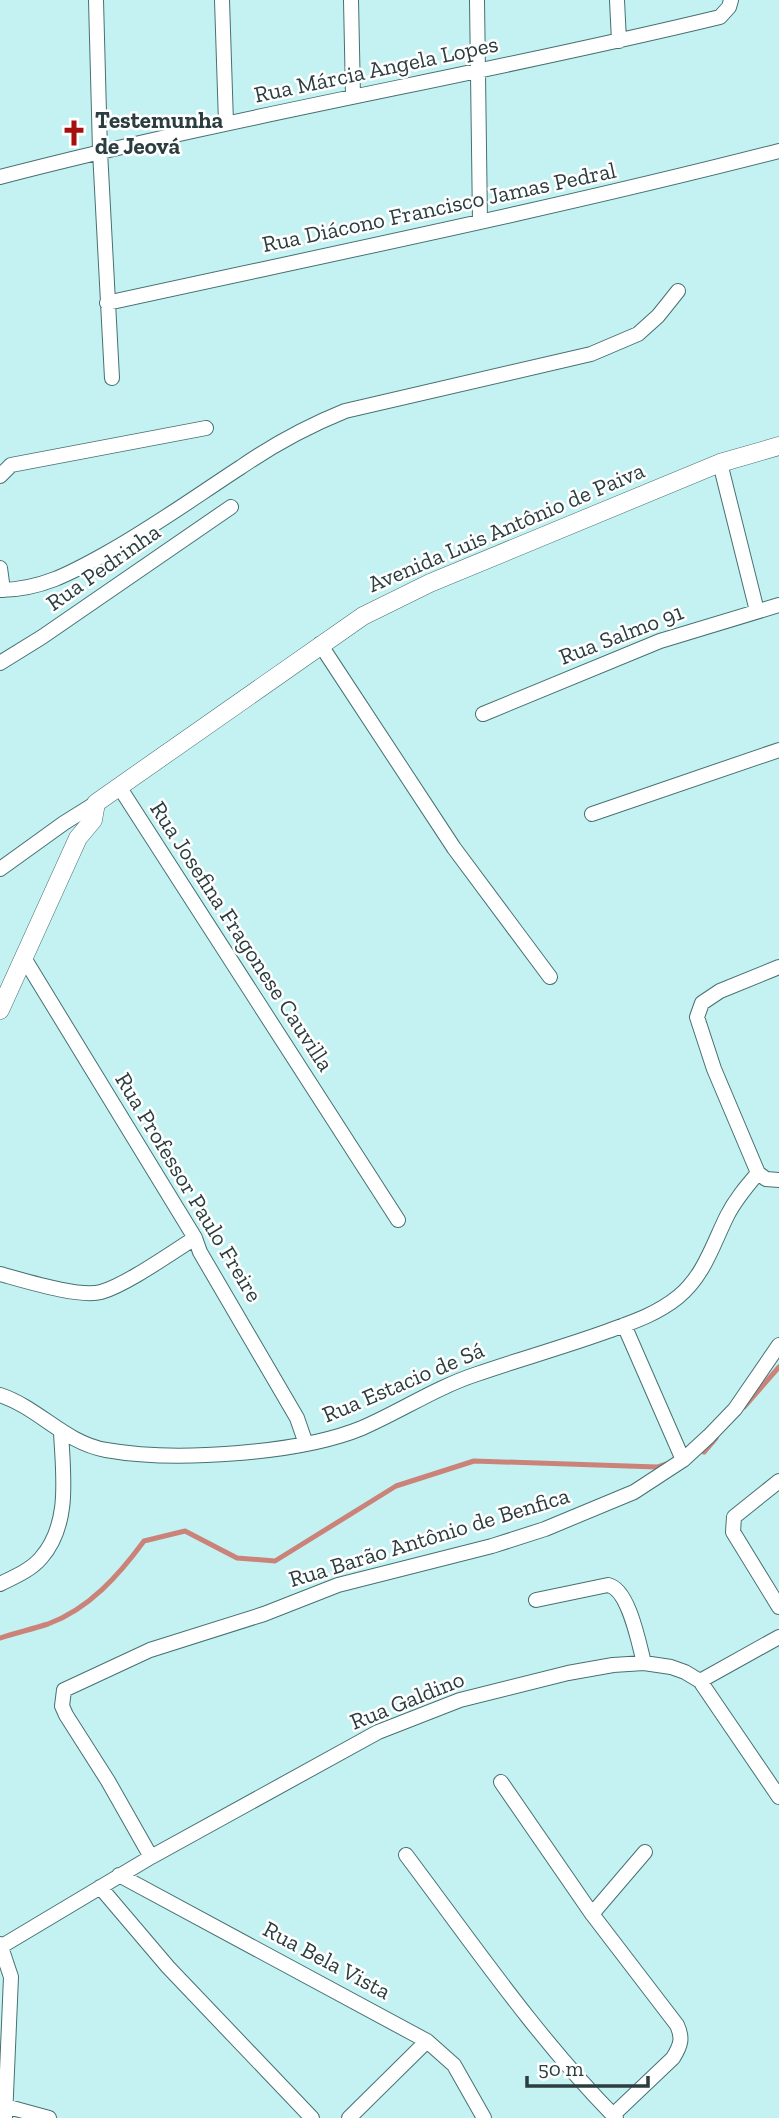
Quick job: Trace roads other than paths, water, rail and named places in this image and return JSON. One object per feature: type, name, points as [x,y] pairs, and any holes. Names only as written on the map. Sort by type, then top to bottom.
[{"type":"street","points":[[96,0],[100,151],[112,378]]},
{"type":"street","points":[[222,0],[226,123]]},
{"type":"street","points":[[351,0],[353,96]]},
{"type":"street","points":[[477,0],[480,222]]},
{"type":"street","points":[[617,0],[619,41]]},
{"type":"street","name":"Rua Márcia Angela Lopes","points":[[0,177],[100,151],[478,72],[720,17],[732,0]]},
{"type":"street","name":"Rua Diácono Francisco Jamas Pedral","points":[[107,303],[684,176],[779,151]]},
{"type":"street","points":[[0,568],[1,590],[27,589],[60,579],[149,530],[243,465],[311,425],[345,411],[590,354],[638,334],[658,316],[678,291]]},
{"type":"street","points":[[0,476],[11,465],[206,428]]},
{"type":"street","name":"Avenida Luis Antônio de Paiva","points":[[96,803],[363,616],[430,583],[720,463],[779,446]]},
{"type":"street","points":[[720,463],[757,611]]},
{"type":"street","name":"Rua Pedrinha","points":[[0,663],[231,508]]},
{"type":"street","name":"Rua Salmo 91","points":[[483,713],[660,640],[779,605]]},
{"type":"street","points":[[320,644],[454,848],[550,977]]},
{"type":"street","points":[[592,814],[779,750]]},
{"type":"street","name":"Rua Josefina Fragonese Cauvilla","points":[[120,788],[398,1220]]},
{"type":"street","points":[[0,869],[96,803]]},
{"type":"street","points":[[0,1010],[78,838],[93,820],[96,803]]},
{"type":"street","name":"Rua Professor Paulo Freire","points":[[24,958],[195,1238],[200,1252],[298,1418],[306,1444]]},
{"type":"street","points":[[779,967],[720,991],[702,1003],[698,1009],[698,1022],[714,1069],[758,1173],[766,1179],[779,1180]]},
{"type":"street","name":"Rua Estacio de Sá","points":[[0,1395],[30,1408],[61,1432],[84,1445],[108,1451],[195,1455],[306,1444],[333,1438],[363,1427],[474,1375],[563,1347],[650,1315],[679,1296],[695,1280],[735,1202],[758,1173]]},
{"type":"street","points":[[0,1274],[61,1289],[100,1292],[195,1238]]},
{"type":"street","points":[[624,1325],[683,1460]]},
{"type":"street","name":"Rua Barão Antônio de Benfica","points":[[151,1857],[108,1781],[66,1715],[62,1706],[64,1690],[150,1650],[243,1622],[338,1585],[492,1546],[545,1529],[634,1492],[683,1460],[735,1409],[779,1345]]},
{"type":"street","points":[[0,1584],[24,1572],[41,1558],[55,1536],[62,1510],[61,1432]]},
{"type":"street","points":[[779,1481],[734,1517],[733,1532],[779,1607]]},
{"type":"street","points":[[536,1600],[614,1586],[619,1590],[630,1613],[644,1663]]},
{"type":"street","points":[[779,1637],[700,1681],[779,1797]]},
{"type":"street","name":"Rua Galdino","points":[[1,1945],[119,1875],[378,1732],[460,1700],[568,1673],[613,1665],[644,1663],[671,1667],[700,1681]]},
{"type":"street","points":[[406,1855],[513,1998],[614,2116],[673,2058],[680,2047],[682,2035],[592,1914],[501,1782]]},
{"type":"street","points":[[592,1914],[645,1852]]},
{"type":"street","name":"Rua Bela Vista","points":[[119,1875],[427,2041],[454,2065],[484,2118]]},
{"type":"street","points":[[100,1887],[169,1967],[312,2118]]},
{"type":"street","points":[[1,1945],[11,1977],[5,2112],[49,2118]]},
{"type":"street","points":[[349,2118],[427,2041]]},
{"type":"waterway","points":[[744,1407],[779,1367]]},
{"type":"waterway","points":[[704,1452],[716,1438]]},
{"type":"waterway","points":[[0,1638],[48,1624],[77,1609],[102,1590],[144,1541],[185,1531],[237,1558],[275,1561],[396,1486],[474,1461],[657,1467],[666,1464]]},
{"type":"place","name":"Testemunha de Jeová","points":[[74,133]]}]
